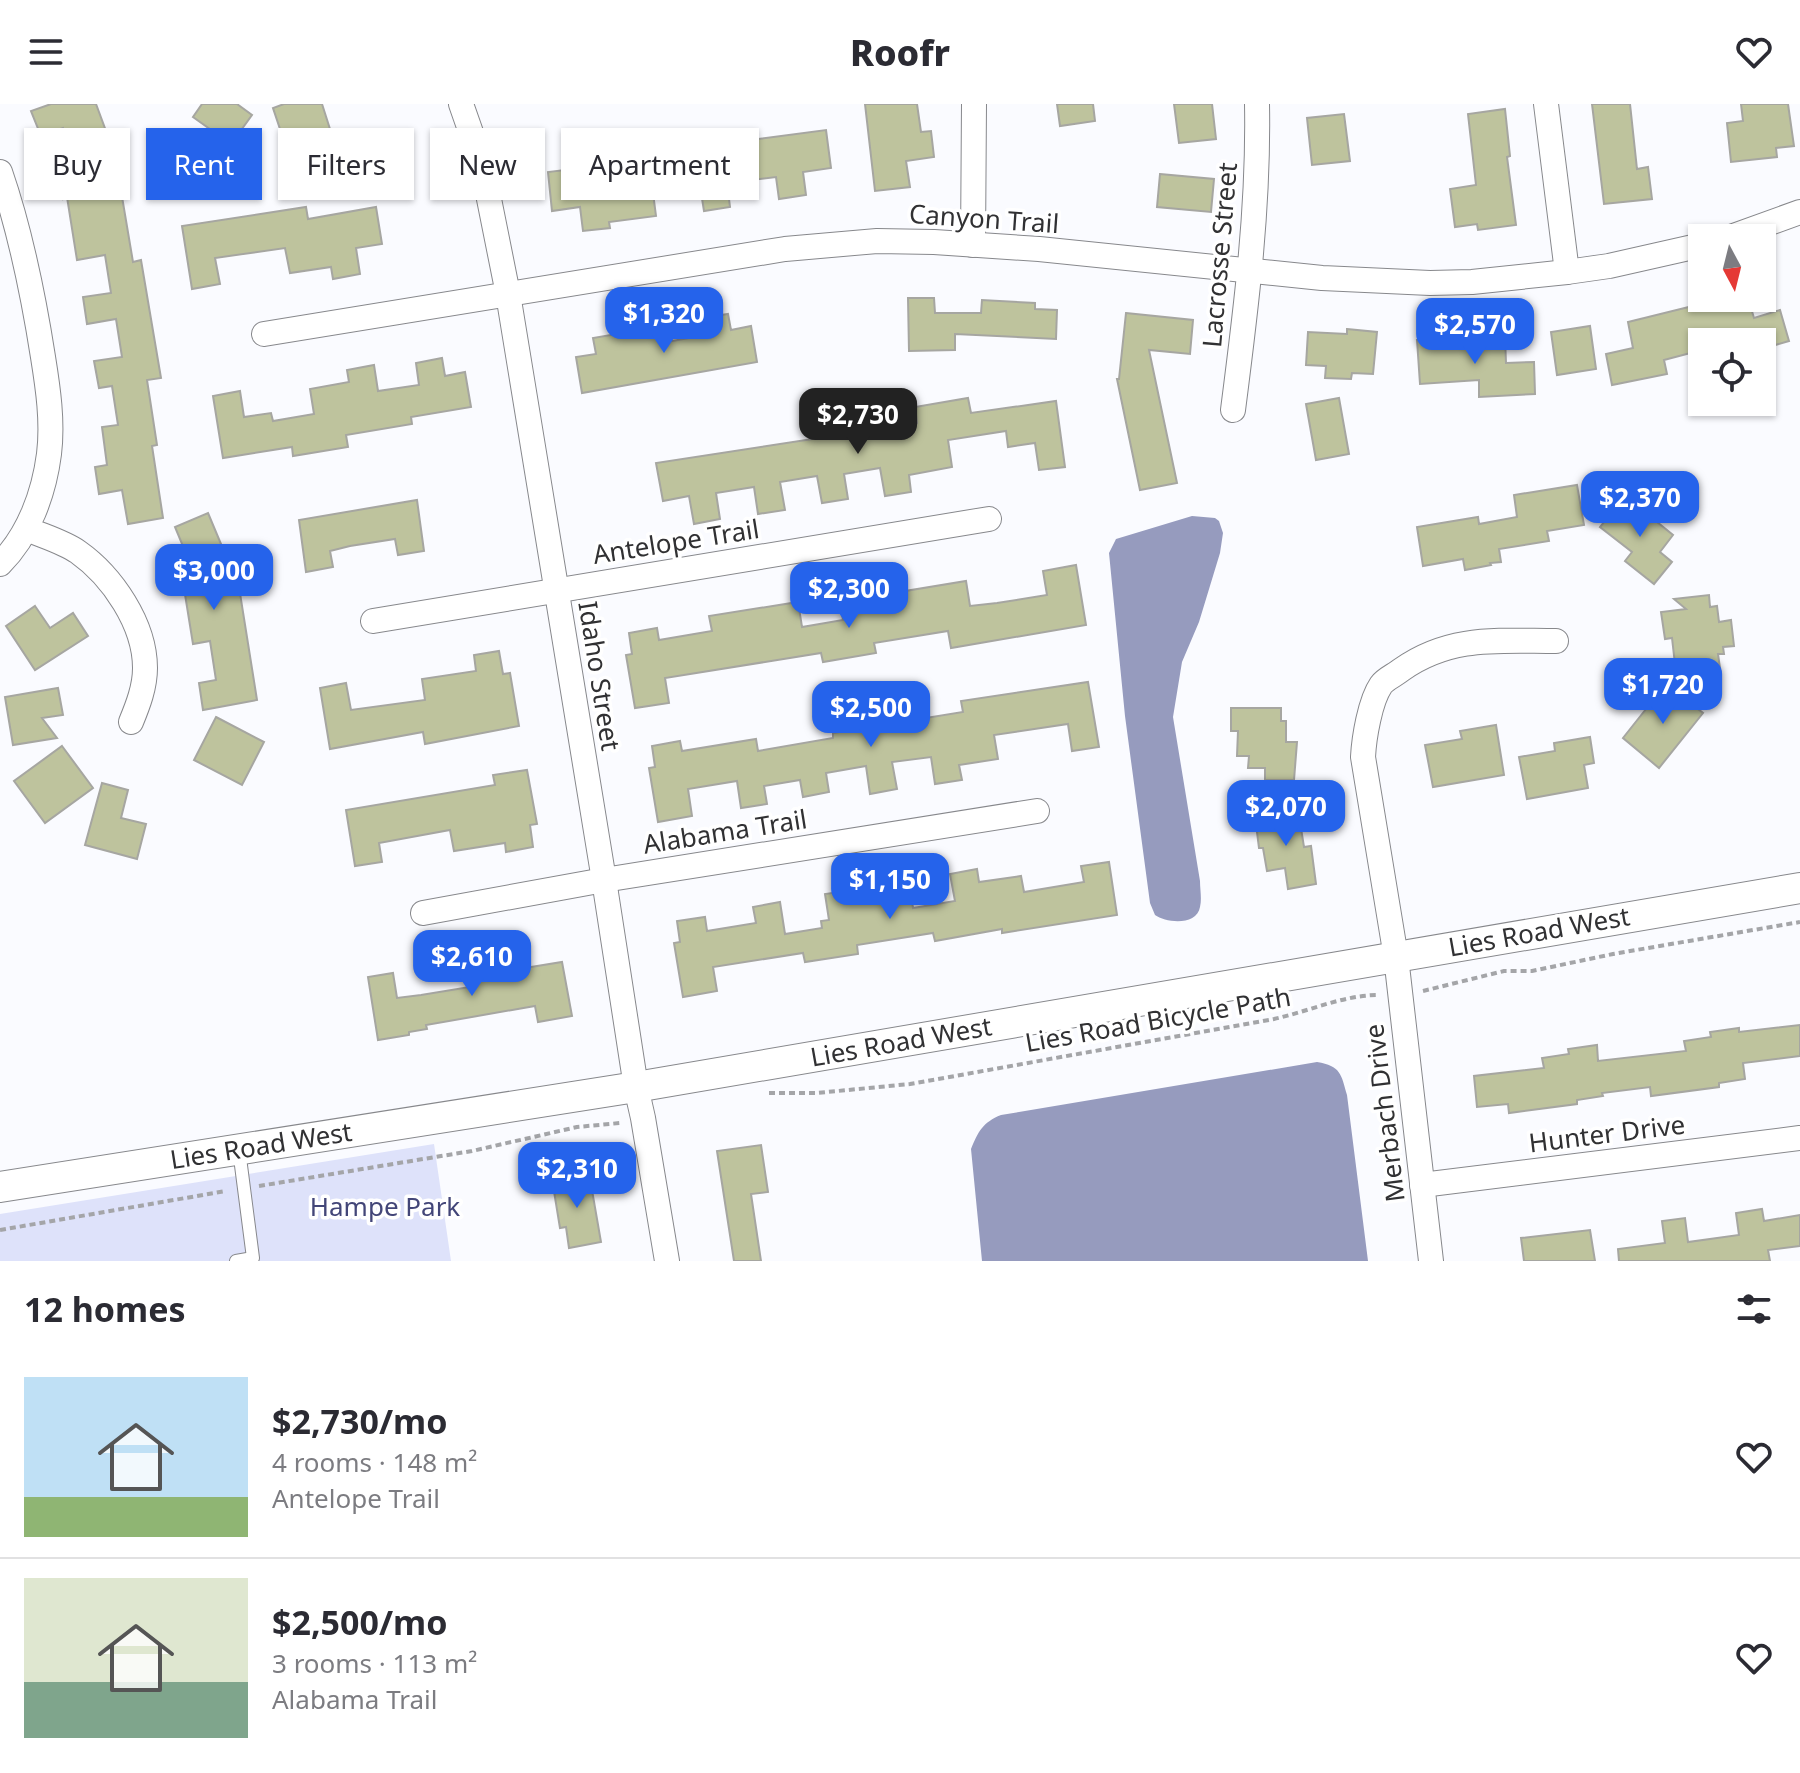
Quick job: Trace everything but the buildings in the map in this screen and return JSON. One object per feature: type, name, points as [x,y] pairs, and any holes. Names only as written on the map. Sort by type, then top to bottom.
[{"type":"street","name":"Idaho Street","points":[[461,104],[482,164],[508,294],[667,1261]]},
{"type":"street","points":[[973,245],[974,104]]},
{"type":"street","name":"Lacrosse Street","points":[[1233,410],[1250,269],[1258,153],[1257,104]]},
{"type":"street","points":[[1546,104],[1567,272]]},
{"type":"street","points":[[0,172],[8,221],[35,303],[49,398],[50,451],[45,480],[27,529],[0,564]]},
{"type":"street","points":[[1767,224],[1800,212]]},
{"type":"street","name":"Canyon Trail","points":[[264,334],[798,248],[889,241],[973,245],[1322,278],[1430,283],[1498,280],[1567,272],[1688,248]]},
{"type":"street","name":"Antelope Trail","points":[[373,621],[989,519]]},
{"type":"street","points":[[27,529],[76,550],[97,568],[123,601],[141,640],[146,666],[143,689],[131,722]]},
{"type":"street","name":"Merbach Drive","points":[[1431,1261],[1396,957],[1363,757],[1364,733],[1381,684],[1419,657],[1434,650],[1479,641],[1556,641]]},
{"type":"street","name":"Alabama Trail","points":[[423,913],[604,880],[1037,811]]},
{"type":"street","name":"Lies Road West","points":[[0,1187],[636,1087],[1800,888]]},
{"type":"street","name":"Hunter Drive","points":[[1422,1185],[1800,1138]]},
{"type":"lane","points":[[236,1261],[253,1260],[239,1150]]},
{"type":"path","name":"Lies Road Bicycle Path","points":[[766,1093],[817,1093],[910,1084],[1274,1019],[1304,1013],[1343,999],[1443,988],[1504,971],[1532,971],[1800,922]]},
{"type":"path","points":[[0,1230],[472,1151],[577,1127],[643,1118]]},
{"type":"green space","name":"Hampe Park","points":[[434,1144],[451,1261],[0,1261],[0,1214]]},
{"type":"shaded area","points":[[1192,516],[1215,518],[1223,533],[1199,622],[1182,662],[1173,717],[1201,897],[1198,913],[1187,920],[1173,921],[1155,915],[1150,903],[1125,716],[1109,553],[1116,539]]},
{"type":"shaded area","points":[[1317,1062],[1339,1072],[1347,1095],[1368,1261],[982,1261],[971,1149],[982,1128],[995,1118]]}]
